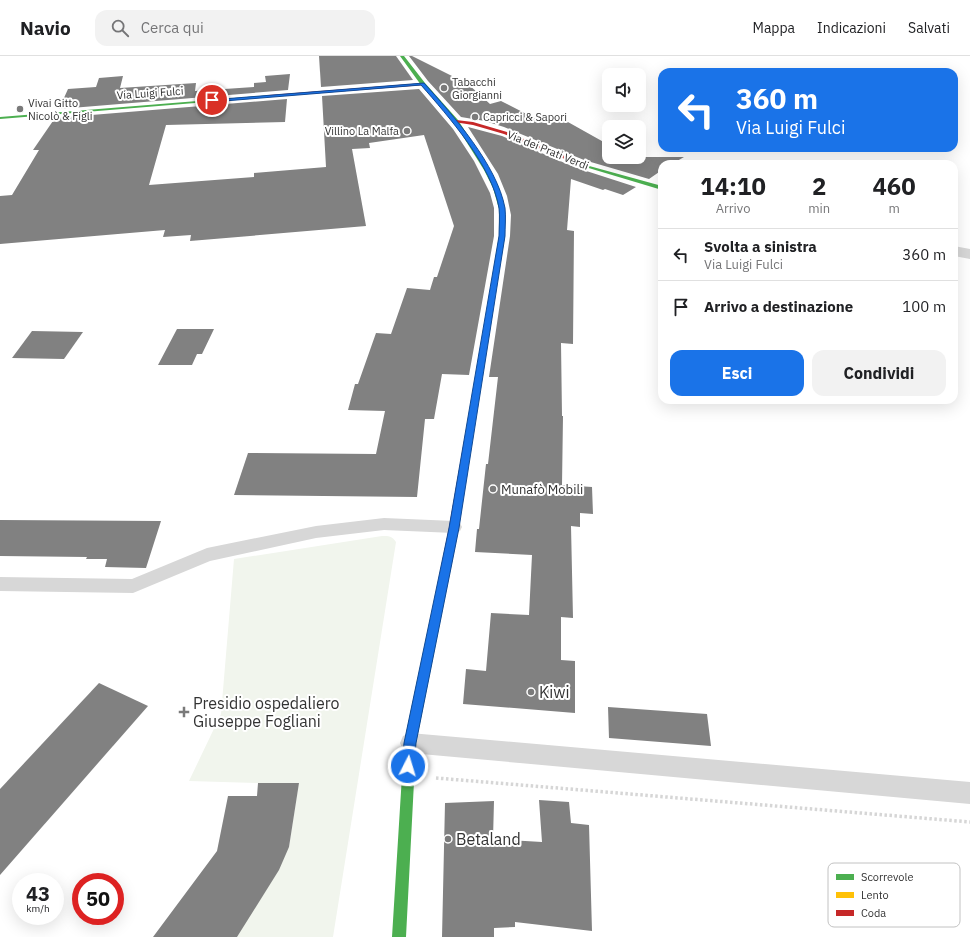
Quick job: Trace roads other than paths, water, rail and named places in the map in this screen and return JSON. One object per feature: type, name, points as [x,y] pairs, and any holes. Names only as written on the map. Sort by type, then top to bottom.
[{"type":"main road","points":[[399,937],[410,743],[454,528],[502,236],[502,209],[496,188],[487,170],[456,121],[423,84],[402,56]]},
{"type":"main road","name":"Via Luigi Fulci","points":[[0,118],[144,105],[280,96],[423,84]]},
{"type":"main road","name":"Via dei Prati Verdi","points":[[456,121],[472,122],[499,130],[595,169],[658,187]]},
{"type":"street","points":[[958,252],[970,254]]},
{"type":"lane","points":[[0,584],[133,586],[207,556],[316,532],[384,524],[454,528]]},
{"type":"lane","points":[[410,743],[970,792]]},
{"type":"place","name":"Tabacchi Giorgianni","points":[[444,88]]},
{"type":"place","name":"Vivai Gitto Nicolò & Figli","points":[[20,109]]},
{"type":"place","name":"Capricci & Sapori","points":[[475,117]]},
{"type":"place","name":"Villino La Malfa","points":[[407,131]]},
{"type":"place","name":"Munafò Mobili","points":[[493,489]]},
{"type":"place","name":"Kiwi","points":[[531,692]]},
{"type":"place","name":"Presidio ospedaliero Giuseppe Fogliani","points":[[184,712]]},
{"type":"place","name":"Betaland","points":[[448,839]]}]
